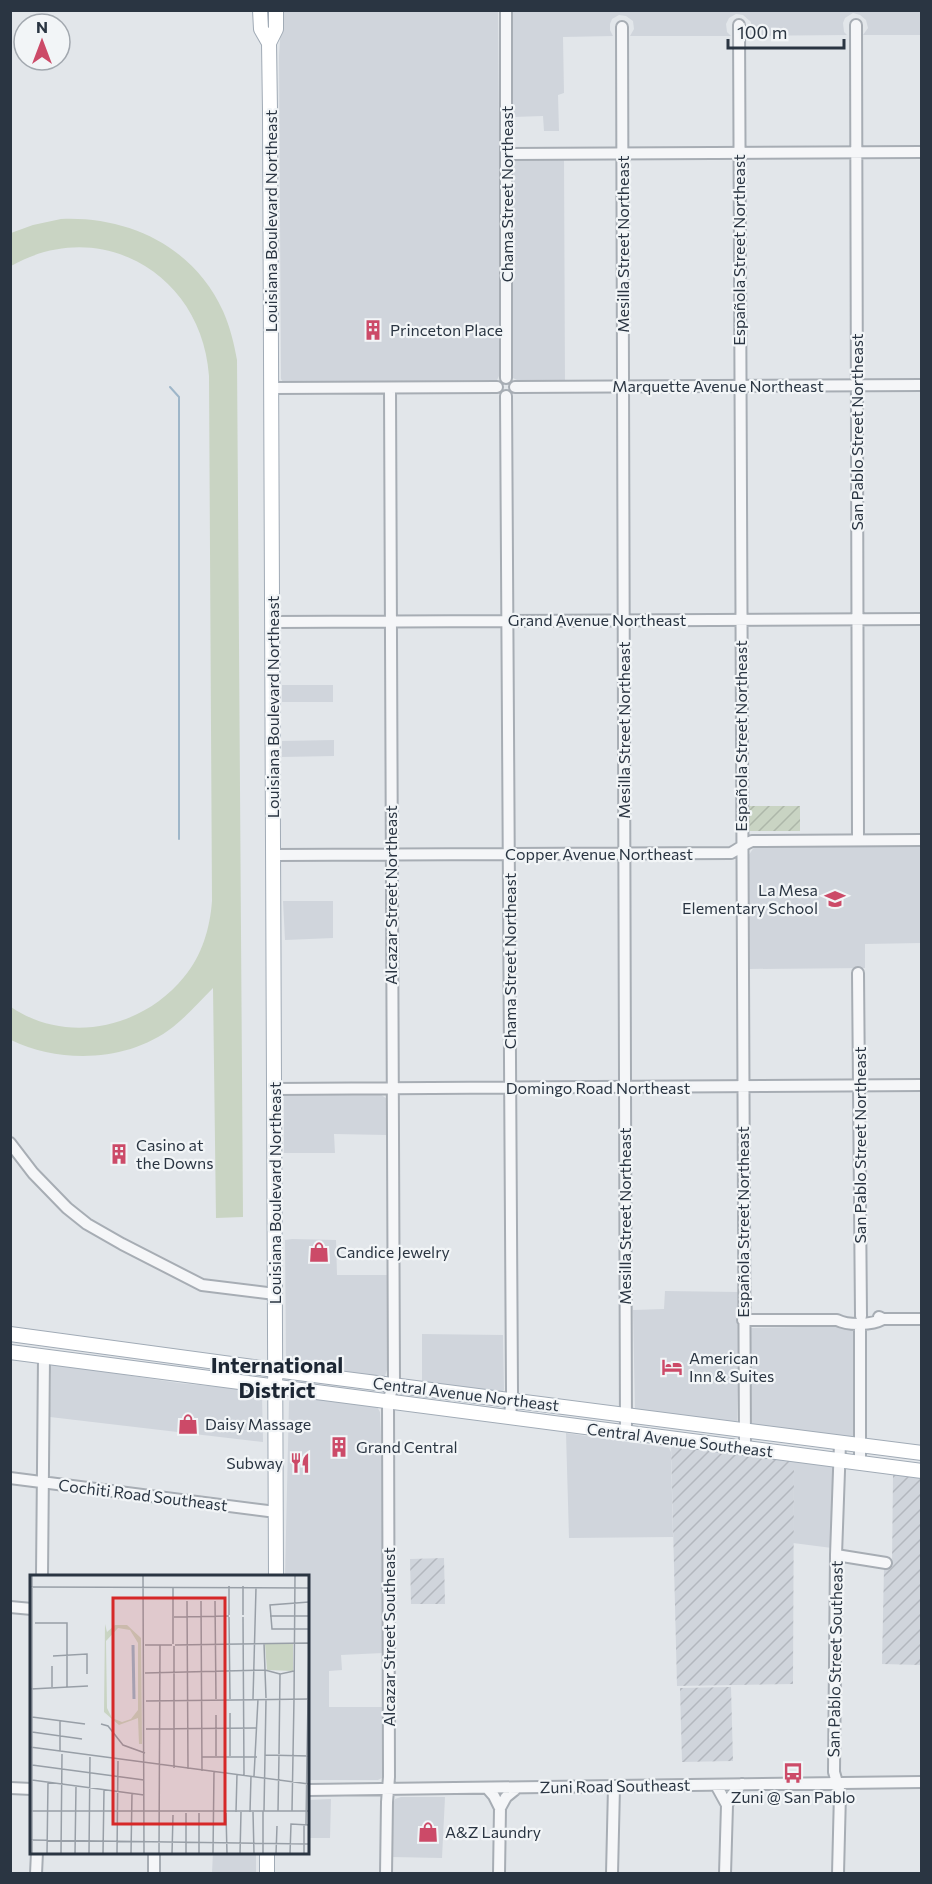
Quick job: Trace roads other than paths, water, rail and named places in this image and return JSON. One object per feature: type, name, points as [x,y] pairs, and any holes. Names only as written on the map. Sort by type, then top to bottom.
[{"type":"main road","name":"Louisiana Boulevard Northeast","points":[[260,10],[261,28],[268,43],[272,388],[276,1575]]},
{"type":"main road","name":"Louisiana Boulevard Northeast","points":[[268,43],[276,29],[276,10]]},
{"type":"main road","name":"Central Avenue Northeast","points":[[10,1334],[921,1453]]},
{"type":"main road","name":"Central Avenue Southeast","points":[[10,1352],[921,1471]]},
{"type":"main road","points":[[267,1854],[267,1874]]},
{"type":"street","name":"Chama Street Northeast","points":[[506,10],[506,378]]},
{"type":"street","name":"Española Street Northeast","points":[[739,25],[745,1448]]},
{"type":"street","name":"San Pablo Street Northeast","points":[[856,25],[858,840]]},
{"type":"street","name":"Mesilla Street Northeast","points":[[622,27],[626,1433]]},
{"type":"street","points":[[507,154],[921,152]]},
{"type":"street","points":[[506,378],[511,380],[515,387],[513,392],[507,396],[501,395],[497,387],[499,382],[506,378]]},
{"type":"street","name":"Marquette Avenue Northeast","points":[[515,387],[921,386]]},
{"type":"street","points":[[272,388],[497,387]]},
{"type":"street","name":"Alcazar Street Northeast","points":[[388,1401],[394,1385],[390,388]]},
{"type":"street","name":"Chama Street Northeast","points":[[507,396],[512,1400],[510,1417]]},
{"type":"street","name":"Grand Avenue Northeast","points":[[273,622],[921,619]]},
{"type":"street","name":"Copper Avenue Northeast","points":[[274,855],[731,853],[742,845],[752,842],[921,840]]},
{"type":"street","name":"San Pablo Street Northeast","points":[[858,973],[860,1463]]},
{"type":"street","name":"Domingo Road Northeast","points":[[274,1089],[921,1085]]},
{"type":"street","points":[[10,1143],[55,1197],[78,1217],[112,1238],[196,1283],[210,1287],[275,1294]]},
{"type":"street","points":[[743,1320],[837,1320],[843,1323],[860,1319],[877,1322],[883,1319],[921,1319]]},
{"type":"street","points":[[42,1575],[44,1357]]},
{"type":"street","name":"Alcazar Street Southeast","points":[[386,1874],[388,1401]]},
{"type":"street","name":"San Pablo Street Southeast","points":[[838,1874],[840,1793],[834,1772],[836,1555],[840,1443]]},
{"type":"street","name":"Cochiti Road Southeast","points":[[10,1478],[276,1512]]},
{"type":"street","points":[[836,1555],[886,1563]]},
{"type":"street","points":[[10,1606],[30,1609]]},
{"type":"street","name":"Zuni Road Southeast","points":[[309,1790],[921,1782]]},
{"type":"street","points":[[725,1874],[727,1806],[732,1795],[742,1784]]},
{"type":"street","points":[[716,1785],[727,1806]]},
{"type":"street","points":[[612,1874],[614,1787]]},
{"type":"street","points":[[10,1788],[30,1789]]},
{"type":"street","points":[[487,1788],[500,1808],[499,1874]]},
{"type":"street","points":[[500,1808],[506,1797],[517,1788]]},
{"type":"street","points":[[36,1874],[37,1854]]},
{"type":"street","points":[[154,1854],[154,1874]]},
{"type":"waterway","points":[[170,387],[179,397],[179,839]]},
{"type":"place","name":"Princeton Place","points":[[373,330]]},
{"type":"place","name":"La Mesa Elementary School","points":[[835,899]]},
{"type":"place","name":"Casino at the Downs","points":[[119,1154]]},
{"type":"place","name":"Candice Jewelry","points":[[319,1252]]},
{"type":"place","name":"American Inn & Suites","points":[[672,1367]]},
{"type":"place","name":"Daisy Massage","points":[[188,1424]]},
{"type":"place","name":"Grand Central","points":[[339,1447]]},
{"type":"place","name":"Subway","points":[[300,1463]]},
{"type":"place","name":"Zuni @ San Pablo","points":[[793,1773]]},
{"type":"place","name":"A&Z Laundry","points":[[428,1832]]},
{"type":"district","name":"International District","points":[[277,1378]]}]
